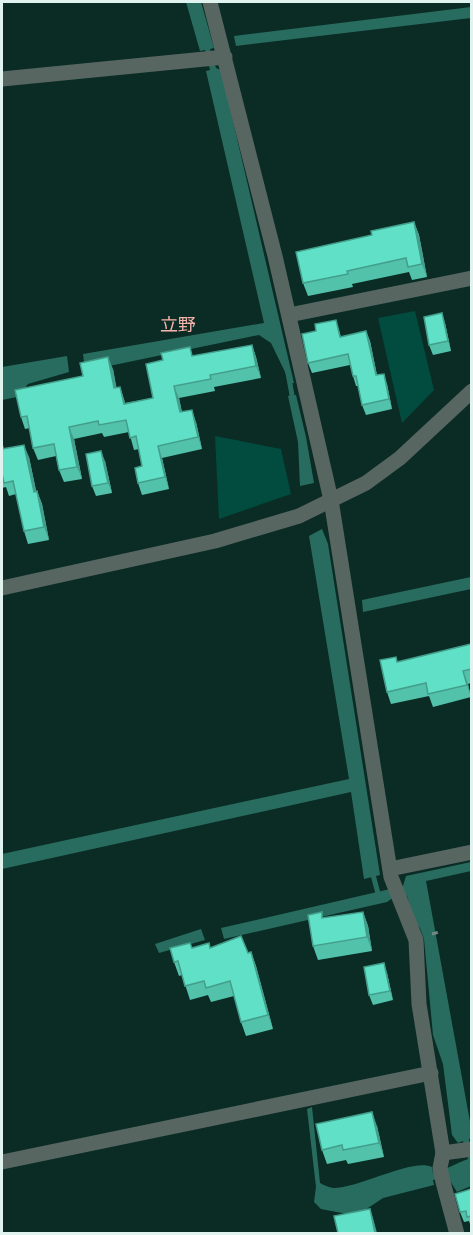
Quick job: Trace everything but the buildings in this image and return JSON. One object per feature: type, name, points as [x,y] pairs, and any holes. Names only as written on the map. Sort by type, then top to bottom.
[{"type":"street","points":[[210,2],[289,315],[331,500],[390,869],[416,940],[419,1004],[431,1074],[451,1161],[457,1233]]},
{"type":"street","points":[[2,79],[225,57]]},
{"type":"street","points":[[289,315],[471,278]]},
{"type":"street","points":[[2,588],[215,540],[299,516],[366,483],[400,458],[471,391]]},
{"type":"street","points":[[390,869],[471,852]]},
{"type":"street","points":[[2,1162],[431,1074]]},
{"type":"shaded area","points":[[186,2],[201,2],[214,48],[210,49],[216,68],[221,70],[294,383],[288,384],[285,372],[271,343],[259,335],[85,371],[83,354],[264,323],[206,71],[210,70],[205,50],[200,51]]},
{"type":"shaded area","points":[[471,7],[471,18],[236,46],[234,36]]},
{"type":"shaded area","points":[[415,311],[434,390],[402,423],[378,318]]},
{"type":"shaded area","points":[[67,356],[69,372],[28,384],[17,397],[2,400],[2,367]]},
{"type":"shaded area","points":[[296,395],[314,483],[300,486],[298,442],[288,396]]},
{"type":"shaded area","points":[[215,436],[281,449],[291,494],[219,519]]},
{"type":"shaded area","points":[[322,529],[328,544],[380,875],[364,879],[351,792],[2,869],[2,854],[349,779],[309,536]]},
{"type":"shaded area","points":[[471,577],[471,589],[363,612],[362,600]]},
{"type":"shaded area","points":[[471,862],[471,871],[426,881],[471,1127],[471,1138],[469,1139],[471,1186],[457,1192],[447,1176],[433,1180],[434,1185],[383,1198],[362,1212],[347,1214],[321,1209],[314,1202],[316,1187],[307,1109],[312,1107],[320,1183],[329,1187],[345,1187],[412,1166],[432,1167],[433,1173],[468,1159],[463,1141],[458,1143],[452,1135],[443,1064],[433,1035],[424,939],[420,928],[415,923],[407,896],[394,897],[387,902],[224,939],[221,928],[403,886],[406,876]]},
{"type":"shaded area","points":[[201,929],[205,940],[159,953],[155,944]]},
{"type":"waterway","points":[[289,378],[293,401]]},
{"type":"waterway","points":[[372,871],[379,897]]},
{"type":"district","name":"立野","points":[[178,324]]}]
